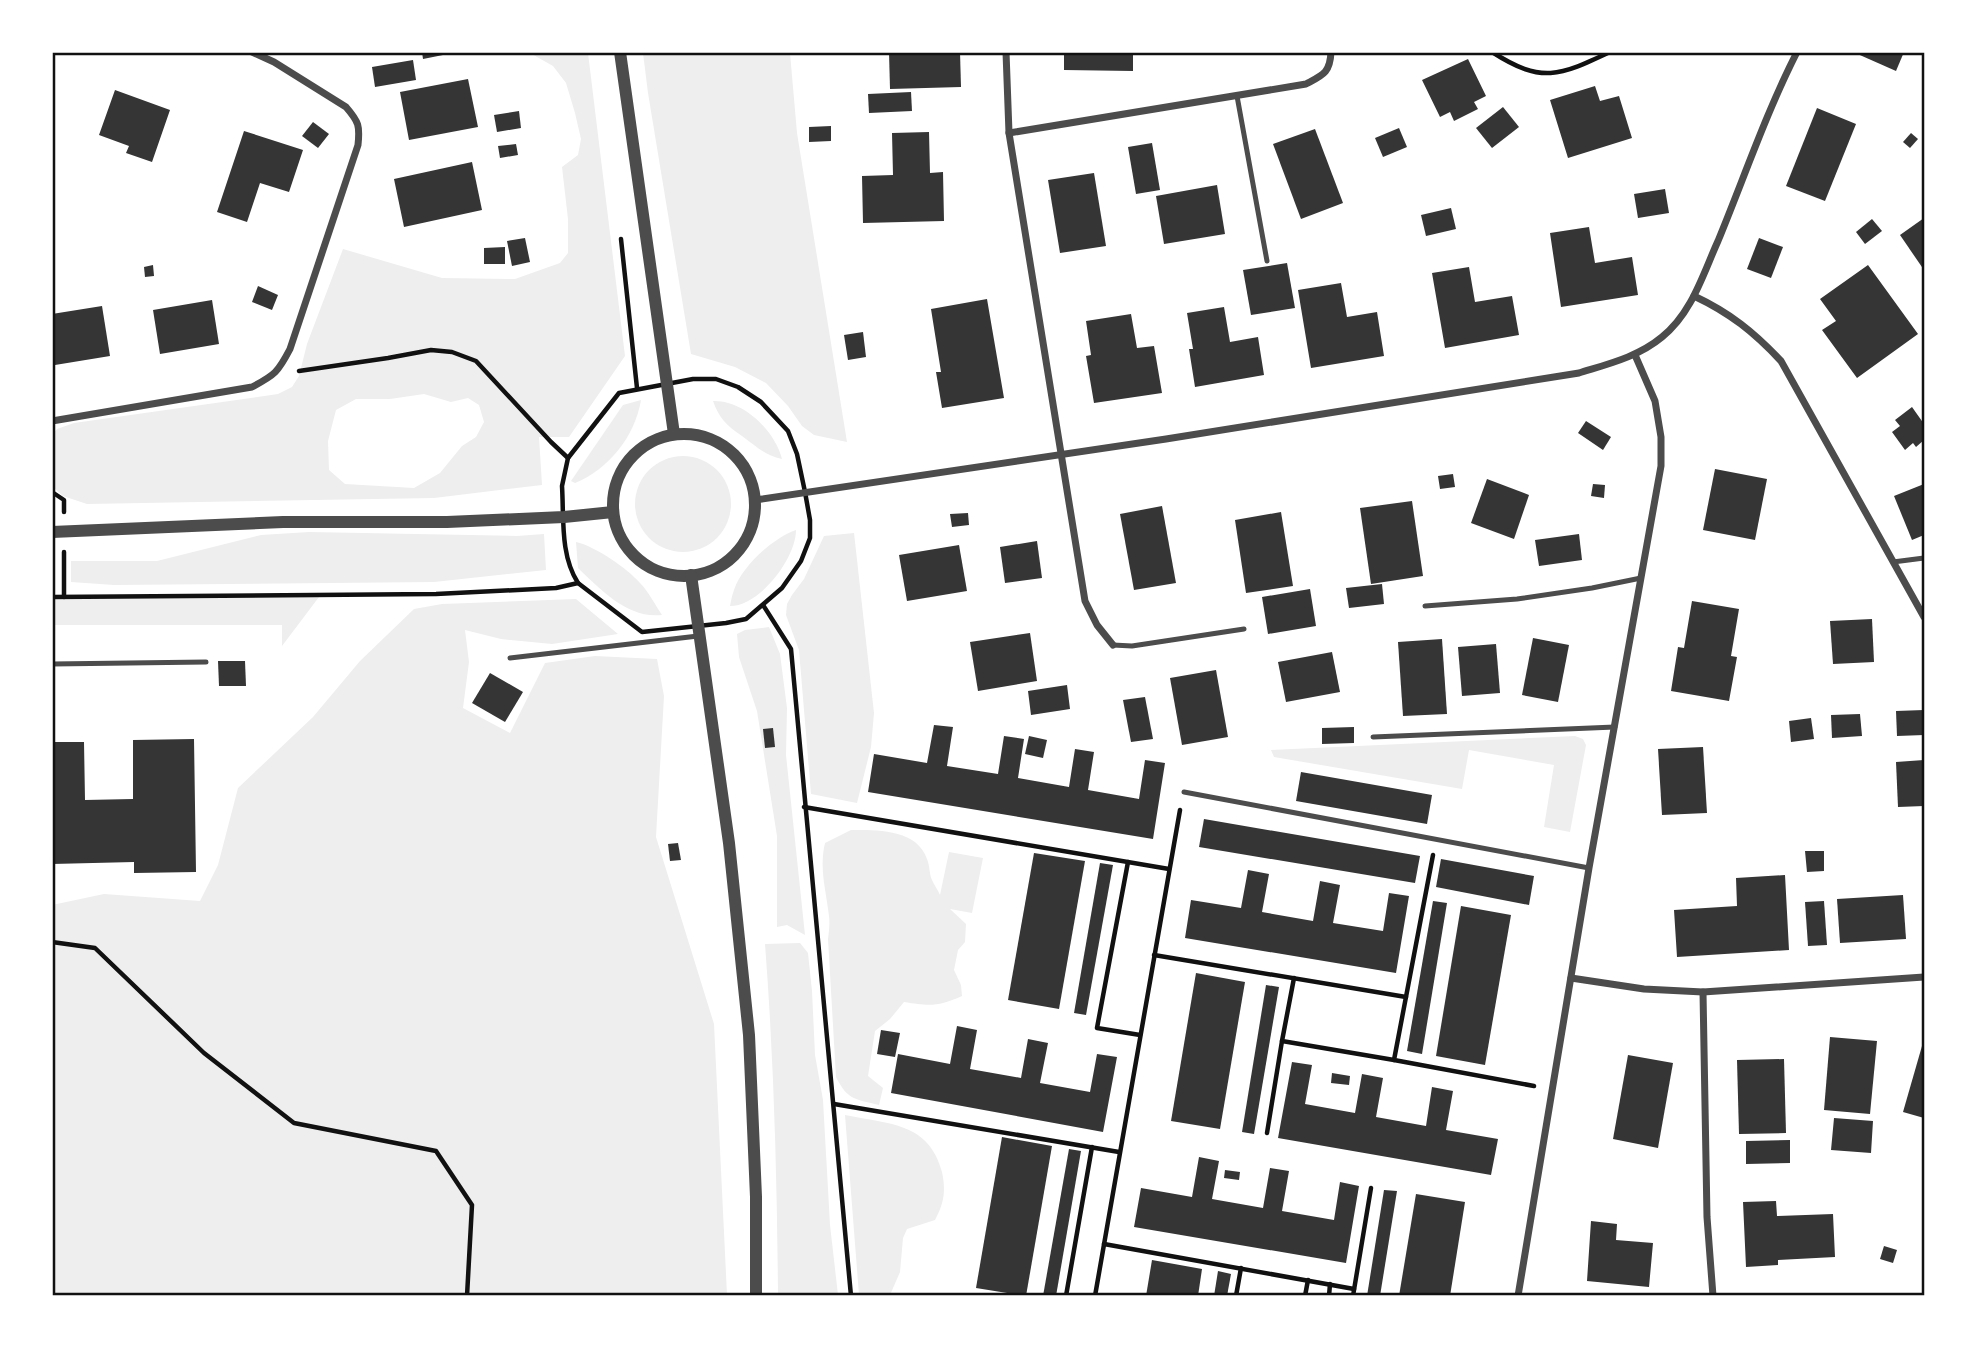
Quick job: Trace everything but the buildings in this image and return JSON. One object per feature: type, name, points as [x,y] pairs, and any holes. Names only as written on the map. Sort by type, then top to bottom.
[{"type":"street","points":[[52,421],[252,387],[269,379],[279,370],[290,349],[358,145],[360,128],[346,107],[274,62],[252,52]]},
{"type":"street","points":[[621,52],[674,434]]},
{"type":"street","points":[[1006,52],[1009,133],[1086,601],[1097,625],[1113,645]]},
{"type":"street","points":[[1009,133],[1306,84],[1324,75],[1330,64],[1331,52]]},
{"type":"street","points":[[755,500],[1579,373],[1635,355],[1662,337],[1680,319],[1694,296],[1797,52]]},
{"type":"street","points":[[1694,296],[1736,319],[1761,339],[1781,361],[1924,617]]},
{"type":"street","points":[[1518,1296],[1589,868],[1661,466],[1661,437],[1655,401],[1635,355]]},
{"type":"street","points":[[674,434],[707,437],[729,449],[745,468],[755,500],[752,527],[738,551],[718,567],[691,575],[667,573],[644,564],[620,536],[613,512],[615,488],[624,466],[640,448],[674,434]]},
{"type":"street","points":[[52,532],[283,522],[447,522],[613,512]]},
{"type":"street","points":[[691,575],[729,843],[749,1035],[756,1197],[756,1296]]},
{"type":"street","points":[[1571,978],[1644,989],[1703,992],[1924,977]]},
{"type":"street","points":[[1703,992],[1707,1217],[1713,1296]]},
{"type":"lane","points":[[1237,96],[1266,261]]},
{"type":"lane","points":[[1893,562],[1924,558]]},
{"type":"lane","points":[[1425,606],[1517,599],[1641,578]]},
{"type":"lane","points":[[1113,645],[1132,646],[1244,629]]},
{"type":"lane","points":[[510,658],[699,636]]},
{"type":"lane","points":[[52,664],[206,662]]},
{"type":"lane","points":[[1373,737],[1615,727]]},
{"type":"lane","points":[[1184,792],[1589,868]]},
{"type":"path","points":[[1492,52],[1530,72],[1549,74],[1572,71],[1611,52]]},
{"type":"path","points":[[279,370],[306,371],[431,350],[452,352],[476,360],[568,457]]},
{"type":"path","points":[[52,597],[436,594],[556,588],[578,583],[571,573],[566,557],[562,486],[568,457],[619,393],[693,379],[716,379],[738,387],[761,402],[788,431],[797,454],[805,492]]},
{"type":"path","points":[[763,605],[791,649],[851,1296]]},
{"type":"path","points":[[1095,1296],[1184,792]]},
{"type":"path","points":[[804,807],[1169,869]]},
{"type":"path","points":[[1394,1060],[1436,839]]},
{"type":"path","points":[[1128,862],[1097,1028],[1140,1035]]},
{"type":"path","points":[[52,942],[95,948],[204,1053],[293,1123],[436,1151],[472,1205],[467,1296]]},
{"type":"path","points":[[1154,955],[1406,997]]},
{"type":"path","points":[[1267,1133],[1294,978]]},
{"type":"path","points":[[1282,1041],[1552,1090]]},
{"type":"path","points":[[834,1104],[1119,1152]]},
{"type":"path","points":[[1066,1296],[1092,1147]]},
{"type":"path","points":[[1353,1296],[1371,1188]]},
{"type":"path","points":[[1104,1244],[1354,1289]]},
{"type":"path","points":[[1236,1296],[1241,1268]]},
{"type":"path","points":[[1305,1296],[1308,1280]]},
{"type":"path","points":[[1329,1296],[1330,1284]]},
{"type":"shaded area","points":[[530,53],[588,53],[625,356],[569,437],[539,437],[542,485],[434,498],[87,504],[63,496],[53,487],[53,434],[57,429],[74,423],[278,394],[292,387],[299,376],[307,344],[343,249],[442,278],[515,279],[560,263],[568,253],[568,219],[562,167],[578,155],[581,139],[566,83],[553,66]],"holes":[[[424,394],[451,402],[468,398],[479,405],[484,422],[476,437],[462,446],[440,473],[414,488],[345,484],[329,470],[328,441],[336,410],[356,399],[390,399]]]},
{"type":"shaded area","points":[[643,53],[790,53],[797,133],[847,442],[814,435],[802,426],[788,406],[766,383],[735,367],[691,354]]},
{"type":"shaded area","points":[[641,400],[633,426],[618,450],[587,477],[575,483],[571,481],[623,405]]},
{"type":"shaded area","points":[[713,401],[736,406],[756,419],[773,438],[782,459],[765,453],[732,429],[721,417]]},
{"type":"shaded area","points":[[683,456],[701,460],[717,470],[727,486],[731,504],[727,522],[717,538],[701,548],[683,552],[665,548],[649,538],[639,522],[635,504],[639,486],[649,470],[665,460]]},
{"type":"shaded area","points":[[796,530],[790,554],[774,578],[753,598],[730,606],[738,581],[751,563],[778,539]]},
{"type":"shaded area","points":[[309,532],[517,536],[544,534],[546,570],[434,582],[114,585],[71,582],[71,561],[157,561],[261,535]]},
{"type":"shaded area","points":[[854,533],[874,713],[871,747],[857,803],[811,794],[799,650],[786,615],[787,604],[804,579],[824,536]]},
{"type":"shaded area","points":[[576,542],[601,553],[628,571],[662,615],[650,615],[627,608],[606,594],[578,568]]},
{"type":"shaded area","points":[[319,597],[282,646],[282,625],[53,625],[52,598]]},
{"type":"shaded area","points":[[576,599],[618,634],[552,644],[501,639],[465,630],[469,662],[463,708],[510,733],[545,663],[595,656],[657,659],[664,696],[656,837],[714,1024],[727,1295],[53,1295],[52,905],[104,894],[200,901],[218,865],[238,788],[313,717],[360,661],[414,609],[442,604]]},
{"type":"shaded area","points":[[769,627],[780,654],[787,708],[786,755],[805,935],[787,925],[777,927],[777,836],[757,711],[739,657],[737,634],[745,630]]},
{"type":"shaded area","points":[[1575,736],[1583,739],[1586,745],[1570,832],[1544,827],[1554,765],[1469,750],[1462,789],[1274,757],[1271,750]]},
{"type":"shaded area","points":[[851,830],[895,833],[915,842],[927,859],[931,878],[940,895],[949,852],[983,858],[972,913],[950,909],[966,924],[965,942],[958,950],[954,970],[961,985],[962,996],[933,1005],[904,1002],[890,1019],[875,1031],[868,1076],[883,1088],[879,1105],[849,1095],[836,1077],[829,919],[823,861],[825,843]]},
{"type":"shaded area","points":[[800,943],[808,953],[838,1295],[778,1295],[775,1120],[765,944]]},
{"type":"shaded area","points":[[845,1115],[891,1124],[917,1134],[936,1156],[942,1172],[944,1191],[938,1214],[935,1220],[907,1229],[903,1238],[900,1272],[890,1295],[859,1295]]}]
